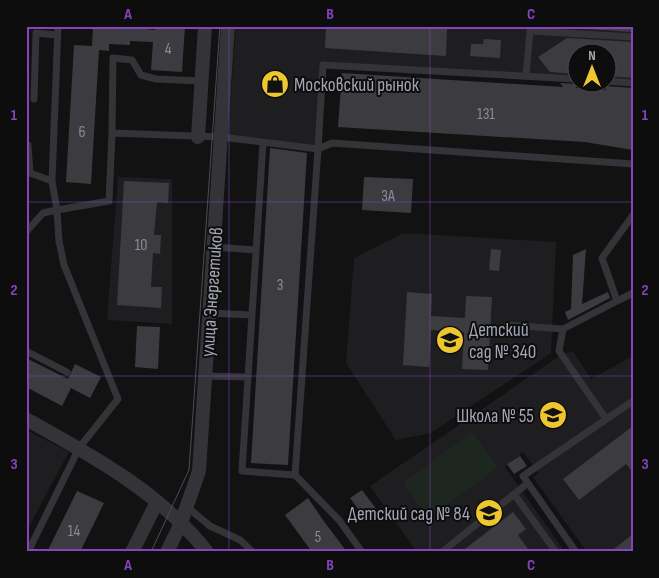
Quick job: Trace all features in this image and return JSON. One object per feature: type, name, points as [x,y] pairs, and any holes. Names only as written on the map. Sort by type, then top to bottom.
[{"type":"street","points":[[198,137],[205,26]]},
{"type":"street","name":"улица Энергетиков","points":[[167,552],[181,523],[200,470],[228,26]]},
{"type":"street","points":[[28,423],[79,448],[108,466],[157,502],[181,523],[207,552]]},
{"type":"street","points":[[132,552],[157,502]]},
{"type":"lane","points":[[28,552],[79,448],[118,399],[64,265],[58,241],[57,210],[52,181],[58,26]]},
{"type":"lane","points":[[526,75],[530,31],[633,37]]},
{"type":"lane","points":[[34,99],[36,33],[57,35]]},
{"type":"lane","points":[[26,232],[43,213],[109,201],[113,58],[132,60],[141,75],[156,79],[201,82]]},
{"type":"lane","points":[[295,475],[323,65],[566,78]]},
{"type":"lane","points":[[616,82],[633,83]]},
{"type":"lane","points":[[112,133],[221,137],[318,149],[332,144],[633,164]]},
{"type":"lane","points":[[263,143],[242,471],[295,475],[339,520],[362,552]]},
{"type":"lane","points":[[28,145],[30,172],[52,181]]},
{"type":"lane","points":[[617,302],[602,258],[633,215]]},
{"type":"lane","points":[[214,247],[256,250]]},
{"type":"lane","points":[[506,326],[563,329],[633,293]]},
{"type":"lane","points":[[209,313],[252,315]]},
{"type":"lane","points":[[563,329],[559,351],[606,419]]},
{"type":"lane","points":[[26,351],[67,372]]},
{"type":"lane","points":[[205,376],[248,377]]},
{"type":"lane","points":[[576,552],[524,476],[633,401]]},
{"type":"lane","points":[[442,552],[528,483]]},
{"type":"lane","points":[[514,494],[556,552]]},
{"type":"lane","points":[[187,508],[210,526],[240,540],[253,552]]},
{"type":"lane","points":[[240,540],[247,552]]},
{"type":"shaded area","name":"Московский рынок","points":[[236,26],[633,26],[633,86],[616,85],[616,42],[566,42],[566,81],[321,62],[316,146],[228,135]]},
{"type":"shaded area","points":[[118,177],[172,179],[172,324],[107,320]]},
{"type":"shaded area","name":"Детский сад № 340","points":[[403,233],[556,242],[551,353],[431,433],[396,440],[346,363],[354,258]]},
{"type":"shaded area","name":"Школа № 55","points":[[573,351],[591,379],[633,356],[633,552],[587,552],[533,477],[539,473],[523,452],[505,467],[565,552],[417,552],[370,486],[561,355]]},
{"type":"shaded area","points":[[26,430],[69,452],[26,532]]},
{"type":"shaded area","points":[[472,432],[498,467],[429,518],[403,483]]},
{"type":"building","points":[[93,26],[134,26],[134,28],[155,30],[155,26],[185,26],[182,72],[151,70],[153,42],[130,41],[130,45],[109,44],[109,51],[99,50],[91,184],[66,182],[74,45],[92,46]]},
{"type":"building","points":[[326,26],[447,29],[446,56],[325,48]]},
{"type":"building","points":[[570,26],[633,26],[633,32],[570,28]]},
{"type":"building","points":[[567,38],[633,42],[633,78],[616,77],[616,42],[566,42],[566,73],[550,72],[538,57]]},
{"type":"building","points":[[484,39],[501,40],[500,58],[470,56],[471,44],[483,44]]},
{"type":"building","points":[[342,73],[563,87],[560,83],[566,83],[566,92],[616,92],[616,87],[633,88],[633,150],[585,142],[338,127]]},
{"type":"building","points":[[270,148],[307,153],[288,465],[251,463]]},
{"type":"building","points":[[364,177],[413,179],[411,213],[362,210]]},
{"type":"building","points":[[124,181],[169,183],[168,203],[157,202],[154,235],[161,235],[160,254],[153,253],[151,287],[162,287],[161,308],[117,305]]},
{"type":"building","points":[[491,249],[501,250],[499,271],[489,270]]},
{"type":"building","points":[[586,249],[582,304],[608,292],[610,298],[568,320],[565,312],[571,309],[573,255]]},
{"type":"building","points":[[407,292],[432,294],[431,316],[465,318],[466,296],[492,297],[488,370],[462,369],[464,332],[431,330],[429,367],[403,365]]},
{"type":"building","points":[[137,326],[160,327],[158,369],[135,367]]},
{"type":"building","points":[[26,358],[68,379],[75,364],[101,377],[90,398],[71,388],[62,406],[26,387]]},
{"type":"building","points":[[633,426],[633,472],[626,464],[579,500],[563,479]]},
{"type":"building","points":[[520,456],[527,466],[514,474],[507,464]]},
{"type":"building","points":[[362,490],[380,514],[368,522],[350,498]]},
{"type":"building","points":[[77,491],[104,503],[80,552],[47,552]]},
{"type":"building","points":[[308,498],[347,552],[312,552],[285,515]]},
{"type":"building","points":[[513,512],[526,529],[518,535],[530,552],[461,552]]},
{"type":"building","points":[[633,534],[633,552],[610,552]]},
{"type":"tram line","points":[[151,552],[189,470],[220,26]]},
{"type":"place","name":"Московский рынок","points":[[275,84]]},
{"type":"place","name":"Детский сад № 340","points":[[450,340]]},
{"type":"place","name":"Школа № 55","points":[[553,415]]},
{"type":"place","name":"Детский сад № 84","points":[[489,513]]}]
